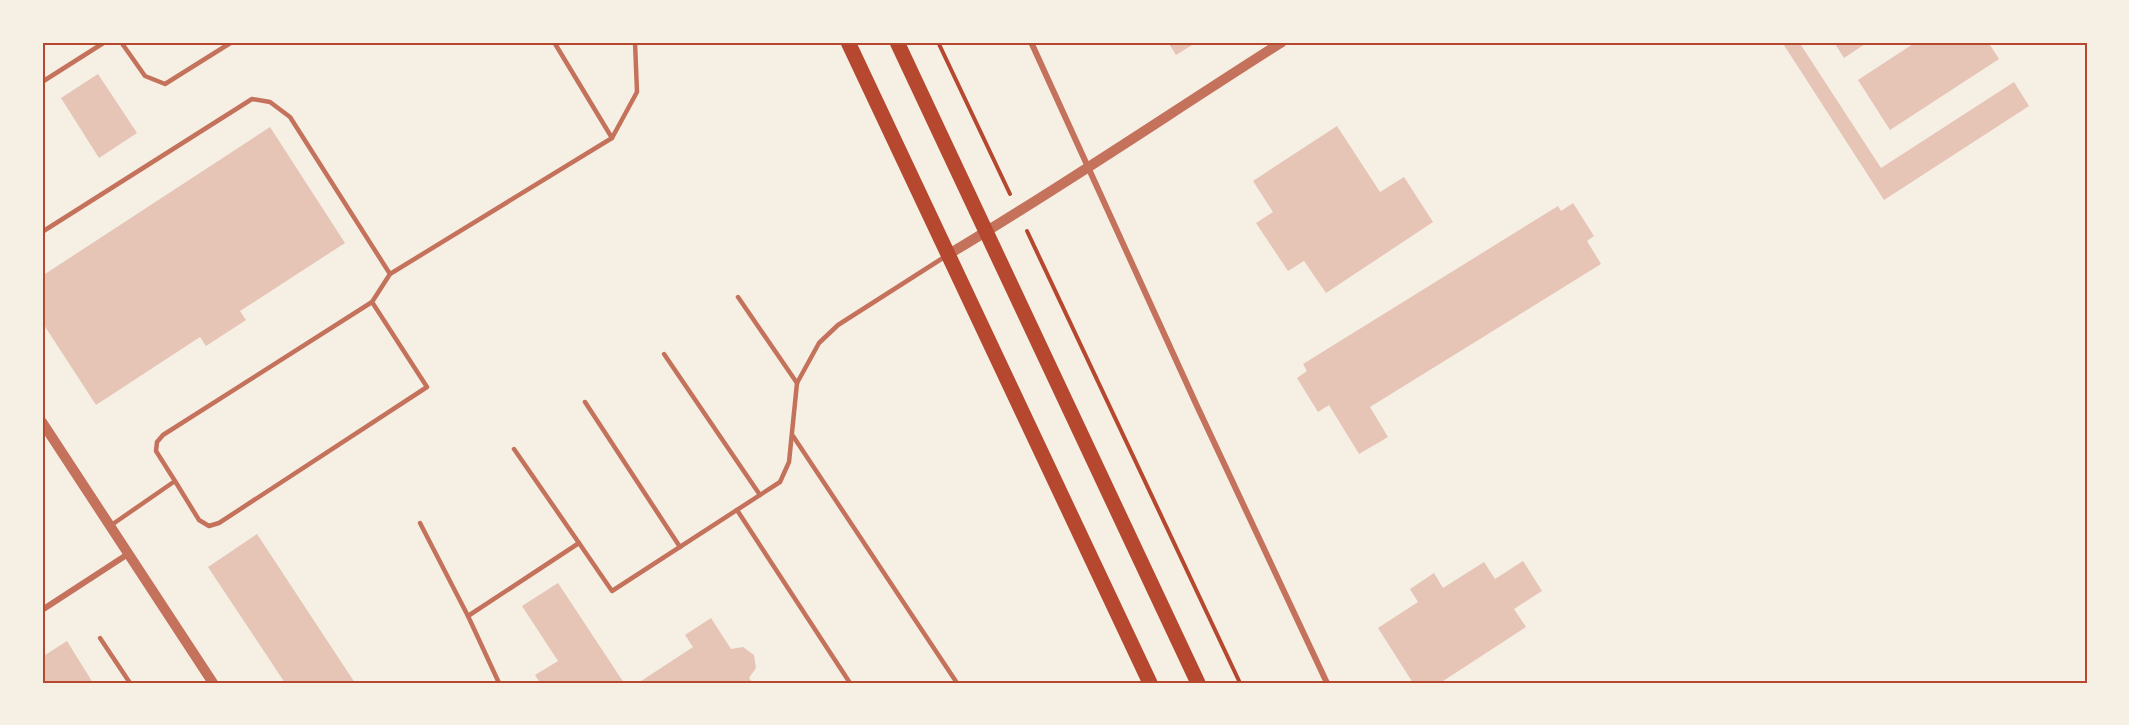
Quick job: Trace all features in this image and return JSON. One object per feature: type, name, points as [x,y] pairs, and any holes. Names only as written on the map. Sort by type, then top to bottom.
[{"type":"main road","points":[[848,42],[1150,683]]},
{"type":"main road","points":[[897,42],[1198,683]]},
{"type":"street","points":[[1031,42],[1327,683]]},
{"type":"street","points":[[949,254],[1088,169],[1282,42]]},
{"type":"street","points":[[42,422],[213,683]]},
{"type":"street","points":[[42,610],[128,554]]},
{"type":"lane","points":[[42,82],[105,42]]},
{"type":"lane","points":[[121,42],[145,76],[165,84],[232,42]]},
{"type":"lane","points":[[554,42],[612,138]]},
{"type":"lane","points":[[372,302],[427,387],[219,523],[209,526],[199,520],[156,451],[157,441],[372,302],[390,274],[612,138],[637,92],[635,42]]},
{"type":"lane","points":[[42,232],[252,99],[270,102],[290,117],[390,274]]},
{"type":"lane","points":[[514,449],[612,591],[780,482],[789,462],[797,383],[819,343],[838,325],[949,254]]},
{"type":"lane","points":[[738,297],[797,383]]},
{"type":"lane","points":[[664,354],[760,495]]},
{"type":"lane","points":[[585,402],[680,547]]},
{"type":"lane","points":[[793,436],[957,683]]},
{"type":"lane","points":[[110,526],[175,481]]},
{"type":"lane","points":[[737,510],[850,683]]},
{"type":"lane","points":[[420,523],[468,616],[499,683]]},
{"type":"lane","points":[[468,616],[579,543]]},
{"type":"lane","points":[[100,638],[130,683]]},
{"type":"path","points":[[938,42],[1240,683]]},
{"type":"building","points":[[1168,42],[1197,42],[1176,55]]},
{"type":"building","points":[[1782,42],[1799,42],[1881,168],[2014,82],[2029,106],[1884,200]]},
{"type":"building","points":[[1834,42],[1868,42],[1844,58]]},
{"type":"building","points":[[1916,42],[1988,42],[1999,59],[1890,130],[1858,80]]},
{"type":"building","points":[[98,74],[137,133],[99,158],[61,98]]},
{"type":"building","points":[[1337,126],[1380,192],[1404,177],[1433,222],[1326,293],[1304,261],[1288,271],[1256,223],[1273,212],[1253,181]]},
{"type":"building","points":[[270,127],[345,243],[240,311],[246,320],[206,346],[200,337],[96,405],[42,322],[42,276]]},
{"type":"building","points":[[1573,203],[1594,236],[1587,241],[1601,264],[1370,407],[1388,437],[1359,454],[1329,405],[1318,412],[1297,378],[1307,371],[1303,364],[1558,206],[1561,211]]},
{"type":"building","points":[[257,534],[355,683],[285,683],[208,567]]},
{"type":"building","points":[[1523,561],[1542,591],[1514,609],[1526,627],[1440,683],[1413,683],[1378,628],[1418,602],[1410,589],[1434,573],[1443,588],[1484,562],[1495,579]]},
{"type":"building","points":[[558,583],[624,683],[540,683],[535,675],[558,661],[522,606]]},
{"type":"building","points":[[711,618],[731,649],[743,647],[754,655],[756,668],[749,678],[753,683],[638,683],[693,647],[685,635]]},
{"type":"building","points":[[67,641],[93,683],[42,683],[42,657]]}]
